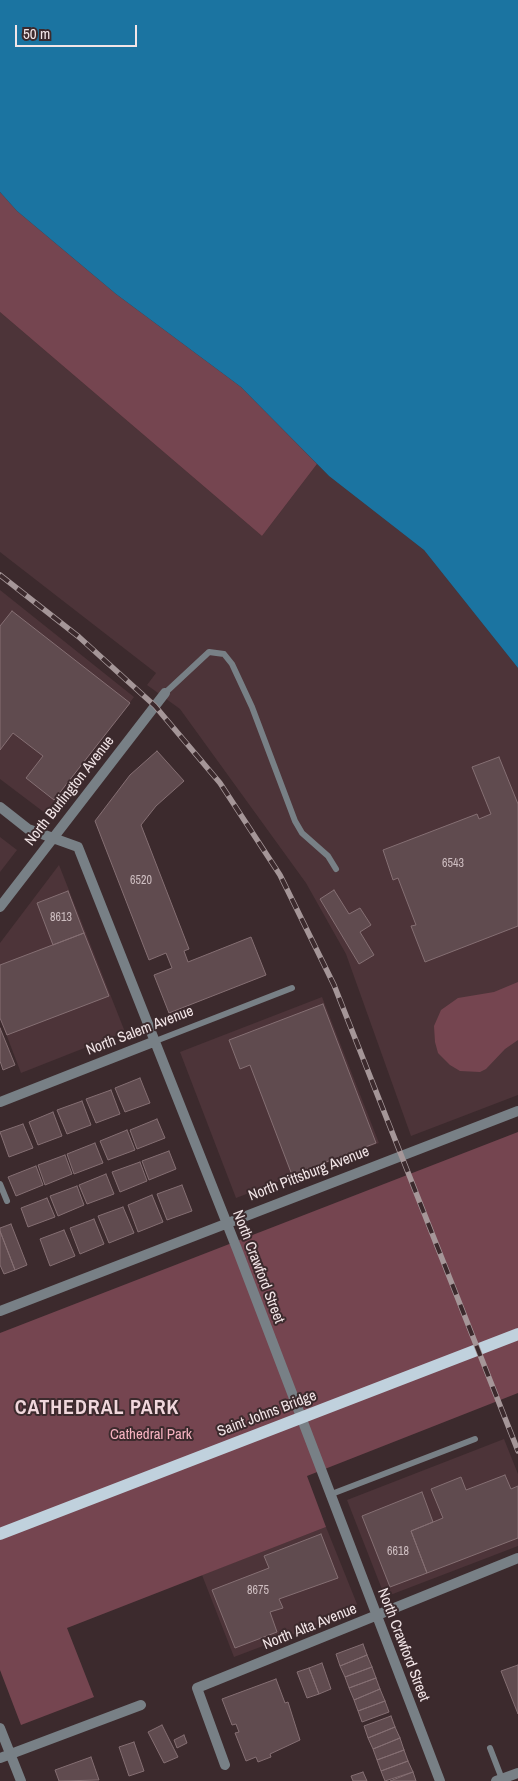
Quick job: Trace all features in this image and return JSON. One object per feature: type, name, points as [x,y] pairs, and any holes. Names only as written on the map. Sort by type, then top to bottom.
[{"type":"main road","name":"Saint Johns Bridge","points":[[0,1534],[518,1334]]},
{"type":"street","name":"North Burlington Avenue","points":[[0,907],[165,693]]},
{"type":"street","name":"North Crawford Street","points":[[0,807],[28,829],[78,847],[440,1781]]},
{"type":"street","name":"North Salem Avenue","points":[[0,1102],[153,1042]]},
{"type":"street","name":"North Pittsburg Avenue","points":[[0,1310],[518,1111]]},
{"type":"street","name":"North Alta Avenue","points":[[225,1765],[197,1688],[377,1617],[518,1558]]},
{"type":"street","points":[[0,1758],[141,1705]]},
{"type":"street","points":[[0,1728],[21,1781]]},
{"type":"street","points":[[499,1780],[518,1773]]},
{"type":"lane","points":[[165,693],[209,652],[224,654],[232,664],[252,707],[295,821],[302,833],[328,856],[336,869]]},
{"type":"lane","name":"North Salem Avenue","points":[[153,1042],[292,988]]},
{"type":"lane","points":[[0,1184],[6,1201]]},
{"type":"lane","points":[[329,1495],[476,1439]]},
{"type":"lane","points":[[490,1748],[499,1780]]},
{"type":"shaded area","points":[[0,312],[262,536],[317,464],[329,476],[424,550],[518,668],[518,1095],[411,1136],[346,954],[306,883],[180,709],[147,685],[156,673],[0,552]]},
{"type":"shaded area","points":[[0,590],[134,697],[45,813],[0,779]]},
{"type":"shaded area","points":[[0,837],[17,850],[0,872]]},
{"type":"shaded area","points":[[59,865],[125,1032],[21,1073],[0,1018],[0,943]]},
{"type":"shaded area","points":[[322,997],[379,1143],[236,1198],[180,1052]]},
{"type":"shaded area","points":[[504,1439],[518,1474],[518,1546],[385,1597],[347,1500]]},
{"type":"shaded area","points":[[326,1527],[357,1604],[350,1613],[234,1657],[202,1575]]},
{"type":"green space","points":[[0,192],[17,211],[116,294],[241,387],[317,464],[262,536],[0,312]]},
{"type":"green space","points":[[518,982],[518,1040],[505,1049],[486,1069],[480,1072],[460,1071],[450,1065],[438,1053],[435,1042],[434,1026],[441,1010],[458,998],[494,992]]},
{"type":"green space","name":"Cathedral Park","points":[[518,1132],[518,1393],[307,1476],[326,1527],[67,1628],[94,1697],[21,1725],[0,1670],[0,1333]]},
{"type":"water","points":[[0,0],[518,0],[518,668],[424,550],[329,476],[241,387],[116,294],[17,211],[0,192]]},
{"type":"building","points":[[12,611],[130,703],[54,800],[26,778],[43,756],[13,733],[0,750],[0,626]]},
{"type":"building","points":[[157,751],[184,781],[156,806],[141,825],[189,949],[184,951],[188,962],[251,937],[266,975],[169,1013],[154,975],[172,968],[166,953],[149,960],[95,821],[130,775]]},
{"type":"building","points":[[499,757],[518,804],[518,926],[425,962],[411,926],[416,925],[398,878],[393,880],[383,850],[477,814],[479,819],[491,814],[472,767]]},
{"type":"building","points":[[334,890],[349,914],[360,908],[371,925],[360,932],[374,955],[359,964],[320,899]]},
{"type":"building","points":[[68,891],[84,933],[53,945],[37,903]]},
{"type":"building","points":[[84,933],[109,996],[7,1035],[0,1018],[0,965]]},
{"type":"building","points":[[323,1004],[376,1143],[292,1175],[250,1065],[240,1069],[229,1040]]},
{"type":"building","points":[[0,1028],[15,1065],[3,1070],[0,1061]]},
{"type":"building","points":[[140,1078],[150,1103],[125,1112],[115,1088]]},
{"type":"building","points":[[111,1090],[120,1114],[96,1123],[86,1099]]},
{"type":"building","points":[[82,1101],[91,1125],[67,1134],[57,1110]]},
{"type":"building","points":[[53,1112],[62,1136],[38,1145],[29,1122]]},
{"type":"building","points":[[157,1119],[165,1138],[137,1149],[130,1130]]},
{"type":"building","points":[[23,1124],[33,1148],[9,1157],[0,1132]]},
{"type":"building","points":[[127,1130],[135,1150],[108,1160],[100,1141]]},
{"type":"building","points":[[95,1143],[103,1163],[74,1174],[67,1154]]},
{"type":"building","points":[[169,1151],[176,1169],[149,1180],[142,1161]]},
{"type":"building","points":[[65,1155],[72,1174],[45,1185],[38,1165]]},
{"type":"building","points":[[140,1162],[147,1181],[120,1192],[112,1172]]},
{"type":"building","points":[[36,1166],[43,1185],[16,1196],[8,1177]]},
{"type":"building","points":[[106,1174],[114,1194],[87,1204],[79,1185]]},
{"type":"building","points":[[182,1185],[192,1211],[167,1220],[157,1194]]},
{"type":"building","points":[[77,1186],[84,1205],[58,1216],[50,1196]]},
{"type":"building","points":[[152,1195],[163,1222],[138,1232],[128,1205]]},
{"type":"building","points":[[47,1198],[55,1217],[28,1227],[21,1208]]},
{"type":"building","points":[[123,1207],[134,1233],[109,1243],[98,1216]]},
{"type":"building","points":[[94,1219],[104,1244],[80,1254],[70,1228]]},
{"type":"building","points":[[11,1224],[27,1265],[15,1270],[0,1231],[0,1228]]},
{"type":"building","points":[[64,1230],[75,1256],[50,1266],[40,1239]]},
{"type":"building","points":[[0,1231],[15,1270],[4,1274],[0,1265]]},
{"type":"building","points":[[505,1475],[511,1489],[518,1486],[518,1538],[427,1573],[411,1531],[443,1518],[431,1489],[461,1477],[466,1490]]},
{"type":"building","points":[[422,1492],[433,1522],[411,1531],[427,1573],[390,1587],[362,1516]]},
{"type":"building","points":[[321,1534],[338,1578],[279,1599],[283,1608],[270,1612],[277,1632],[235,1648],[212,1590],[269,1568],[264,1556]]},
{"type":"building","points":[[363,1644],[367,1655],[340,1666],[336,1654]]},
{"type":"building","points":[[367,1655],[372,1667],[345,1677],[340,1666]]},
{"type":"building","points":[[322,1663],[331,1689],[319,1694],[309,1668]]},
{"type":"building","points":[[518,1665],[518,1714],[501,1671]]},
{"type":"building","points":[[372,1667],[376,1678],[349,1688],[345,1677]]},
{"type":"building","points":[[309,1668],[319,1694],[307,1698],[297,1672]]},
{"type":"building","points":[[376,1678],[380,1689],[354,1700],[349,1688]]},
{"type":"building","points":[[276,1679],[285,1703],[288,1702],[300,1740],[270,1754],[271,1757],[258,1762],[256,1757],[246,1761],[235,1733],[239,1732],[236,1724],[232,1725],[222,1699]]},
{"type":"building","points":[[380,1689],[385,1701],[358,1711],[354,1700]]},
{"type":"building","points":[[385,1701],[389,1712],[362,1722],[358,1711]]},
{"type":"building","points":[[391,1716],[395,1727],[368,1738],[364,1726]]},
{"type":"building","points":[[162,1725],[178,1757],[164,1763],[148,1732]]},
{"type":"building","points":[[395,1727],[400,1738],[373,1749],[368,1738]]},
{"type":"building","points":[[184,1735],[187,1743],[177,1748],[174,1740]]},
{"type":"building","points":[[400,1738],[404,1750],[377,1760],[373,1749]]},
{"type":"building","points":[[134,1742],[144,1771],[129,1776],[119,1747]]},
{"type":"building","points":[[404,1750],[408,1761],[381,1771],[377,1760]]},
{"type":"building","points":[[91,1757],[99,1780],[59,1781],[55,1770]]},
{"type":"building","points":[[408,1761],[413,1772],[385,1781],[381,1771]]},
{"type":"building","points":[[363,1772],[367,1781],[353,1781],[351,1776]]},
{"type":"building","points":[[413,1772],[416,1781],[390,1781]]},
{"type":"railway","points":[[0,575],[79,637],[155,706],[220,783],[280,875],[334,985],[518,1451]]},
{"type":"district","name":"CATHEDRAL PARK","points":[[97,1409]]}]
